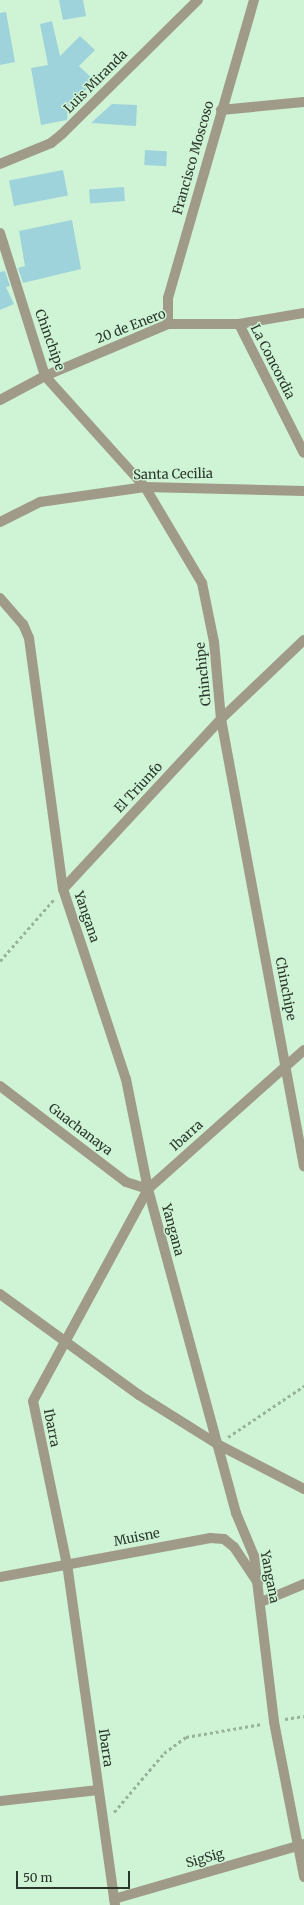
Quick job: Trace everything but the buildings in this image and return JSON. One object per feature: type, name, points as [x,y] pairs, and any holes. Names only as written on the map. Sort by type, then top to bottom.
[{"type":"street","name":"Luis Miranda","points":[[0,164],[51,143],[62,134],[198,0]]},
{"type":"street","name":"Francisco Moscoso","points":[[168,324],[168,298],[221,110],[254,0]]},
{"type":"street","points":[[221,110],[304,102]]},
{"type":"street","name":"Chinchipe","points":[[0,233],[45,376],[145,487],[202,584],[214,642],[222,719],[287,1065],[304,1166]]},
{"type":"street","name":"20 de Enero","points":[[0,400],[45,376],[168,324],[238,324],[304,313]]},
{"type":"street","name":"La Concordia","points":[[238,324],[304,453]]},
{"type":"street","name":"Santa Cecilia","points":[[0,522],[40,502],[145,487],[304,491]]},
{"type":"street","name":"Yangana","points":[[0,598],[23,624],[29,638],[63,889],[126,1079],[148,1189],[236,1513],[254,1556],[261,1602],[274,1722],[300,1845],[304,1877]]},
{"type":"street","name":"El Triunfo","points":[[63,889],[222,719],[304,640]]},
{"type":"street","name":"Ibarra","points":[[115,1902],[102,1826],[67,1565],[33,1401],[63,1338],[148,1189],[304,1050]]},
{"type":"street","name":"Guachanaya","points":[[0,1086],[126,1182],[148,1189]]},
{"type":"street","points":[[0,1294],[63,1338],[139,1395],[217,1444],[304,1488]]},
{"type":"street","name":"Muisne","points":[[0,1578],[210,1538],[224,1539],[234,1548],[258,1583]]},
{"type":"street","points":[[261,1602],[304,1584]]},
{"type":"street","points":[[0,1801],[98,1790]]},
{"type":"street","name":"SigSig","points":[[115,1902],[300,1845]]},
{"type":"path","points":[[0,960],[63,889]]},
{"type":"path","points":[[217,1444],[304,1386]]},
{"type":"path","points":[[102,1826],[164,1753],[186,1737],[304,1716]]}]
